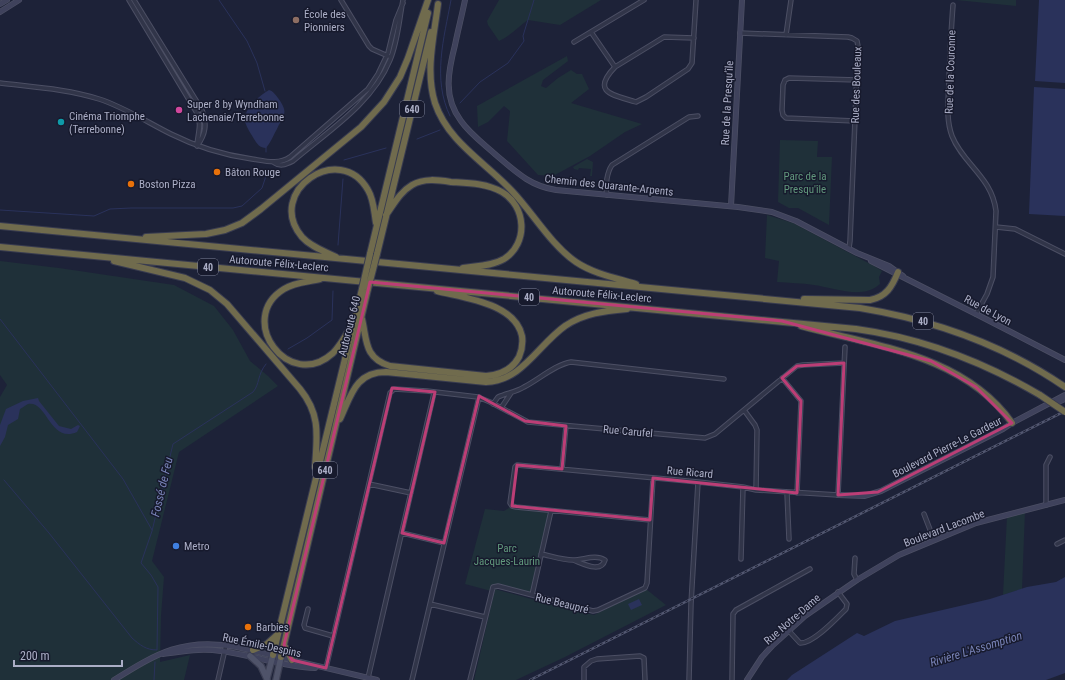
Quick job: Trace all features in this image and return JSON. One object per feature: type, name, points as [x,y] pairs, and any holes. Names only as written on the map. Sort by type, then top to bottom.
[{"type":"highway","name":"Autoroute 640","points":[[373,254],[376,228],[429,0]]},
{"type":"highway","points":[[120,238],[183,236],[212,233],[225,230],[242,223],[261,209],[358,130],[381,107],[393,89],[405,66],[429,0]]},
{"type":"highway","name":"Autoroute 640","points":[[272,658],[354,322],[365,289],[373,254],[386,215],[438,2]]},
{"type":"highway","points":[[438,2],[430,65],[431,84],[438,112],[451,133],[508,187],[562,250],[573,260],[593,271],[652,288]]},
{"type":"highway","points":[[339,259],[309,243],[296,228],[292,215],[293,201],[297,192],[305,181],[326,170],[339,170],[354,176],[363,183],[371,195],[376,228]]},
{"type":"highway","points":[[386,215],[404,191],[411,186],[424,181],[436,180],[482,185],[497,190],[508,197],[517,208],[521,222],[520,236],[513,250],[507,256],[495,263],[452,269]]},
{"type":"highway","name":"Autoroute Félix-Leclerc","points":[[0,226],[860,308],[928,323],[975,339],[1000,350],[1063,385]]},
{"type":"highway","name":"Autoroute Félix-Leclerc","points":[[0,247],[640,307],[870,331],[921,342],[983,365],[1040,395],[1065,412]]},
{"type":"highway","points":[[90,255],[185,278],[207,288],[224,301],[300,389],[310,403],[316,418],[317,430],[314,483]]},
{"type":"highway","points":[[773,300],[873,299],[881,297],[887,293],[900,274]]},
{"type":"highway","points":[[327,278],[294,284],[285,288],[274,298],[267,312],[265,323],[267,334],[272,346],[281,356],[293,362],[304,364],[318,362],[329,357],[336,350],[354,322]]},
{"type":"highway","points":[[362,316],[365,339],[370,352],[377,360],[390,366],[490,376],[504,372],[516,362],[521,352],[522,339],[518,326],[510,316],[498,308],[485,303],[418,286]]},
{"type":"highway","name":"Autoroute 640","points":[[280,660],[362,316],[365,289]]},
{"type":"highway","points":[[334,430],[355,386],[371,374],[386,372],[486,382],[497,381],[517,372],[557,333],[576,320],[601,312],[640,307]]},
{"type":"highway","points":[[782,321],[890,348],[931,362],[976,387],[995,404],[1012,423]]},
{"type":"highway","points":[[252,653],[278,635]]},
{"type":"highway","points":[[284,645],[292,660]]},
{"type":"main road","points":[[252,653],[262,666],[266,679]]},
{"type":"main road","points":[[266,679],[272,658]]},
{"type":"main road","points":[[276,680],[280,660]]},
{"type":"street","points":[[0,4],[7,0]]},
{"type":"street","points":[[0,12],[20,0]]},
{"type":"street","points":[[129,0],[181,76],[202,110],[205,118],[206,130],[203,138],[197,146]]},
{"type":"street","points":[[134,0],[200,119],[197,146]]},
{"type":"street","points":[[341,0],[371,48],[389,56]]},
{"type":"street","name":"Chemin des Quarante-Arpents","points":[[465,0],[448,79],[450,100],[460,121],[474,135],[525,178],[533,183],[552,189],[763,210],[784,216],[849,248]]},
{"type":"street","points":[[574,42],[644,0]]},
{"type":"street","points":[[694,38],[664,37],[615,67],[610,72],[604,84],[604,88],[608,93],[636,102],[688,70],[692,64],[694,38],[696,0]]},
{"type":"street","name":"Rue de la Presqu'île","points":[[731,206],[742,0]]},
{"type":"street","points":[[786,34],[791,0]]},
{"type":"street","points":[[0,83],[68,92],[100,100],[126,111],[197,146],[228,155],[273,162],[283,161],[290,157],[364,94],[389,56],[403,1]]},
{"type":"street","name":"Rue de la Couronne","points":[[953,5],[948,108],[949,124],[957,146],[984,179],[991,192],[995,206],[996,227],[992,281],[976,314]]},
{"type":"street","points":[[591,32],[615,67]]},
{"type":"street","name":"Rue des Bouleaux","points":[[740,32],[848,37],[855,40],[858,44],[849,248]]},
{"type":"street","points":[[177,79],[181,76]]},
{"type":"street","points":[[855,121],[786,118],[782,112],[783,84],[785,80],[789,78],[857,80]]},
{"type":"street","points":[[607,195],[606,189],[608,175],[612,165],[689,117],[698,116]]},
{"type":"street","points":[[996,227],[1015,229],[1065,254]]},
{"type":"street","name":"Rue de Lyon","points":[[849,248],[889,266],[900,274],[1065,360]]},
{"type":"street","points":[[838,495],[845,347]]},
{"type":"street","points":[[493,404],[498,396],[511,393],[524,387],[562,364],[571,362],[724,379]]},
{"type":"street","name":"Rue Carufel","points":[[369,484],[390,393],[394,388],[479,397],[528,422],[705,438],[715,434],[796,366],[844,363]]},
{"type":"street","points":[[782,378],[801,401],[797,493]]},
{"type":"street","points":[[368,678],[434,393]]},
{"type":"street","points":[[501,408],[511,393]]},
{"type":"street","name":"Boulevard Pierre-Le Gardeur","points":[[861,496],[885,489],[1002,430],[1012,423],[1065,395]]},
{"type":"street","points":[[412,680],[479,397]]},
{"type":"street","name":"Boulevard Pierre-Le Gardeur","points":[[1039,409],[1065,399]]},
{"type":"street","points":[[744,410],[758,430],[756,490]]},
{"type":"street","points":[[562,469],[566,426]]},
{"type":"street","points":[[1046,505],[1046,465],[1050,457]]},
{"type":"street","name":"Rue Ricard","points":[[551,511],[512,506],[510,503],[515,467],[517,465],[698,482],[787,493],[861,496]]},
{"type":"street","name":"Rue Beaupré","points":[[485,617],[493,587],[498,586],[593,611],[645,588],[647,583],[653,478]]},
{"type":"street","points":[[689,680],[691,604],[698,482]]},
{"type":"street","points":[[324,668],[369,484],[411,493]]},
{"type":"street","points":[[741,559],[743,487]]},
{"type":"street","points":[[787,493],[789,538]]},
{"type":"street","name":"Boulevard Lacombe","points":[[857,580],[898,555],[934,540],[976,524],[1065,500]]},
{"type":"street","points":[[532,595],[551,511],[650,520]]},
{"type":"street","points":[[924,514],[934,540]]},
{"type":"street","points":[[402,533],[444,543]]},
{"type":"street","points":[[1057,544],[1065,540]]},
{"type":"street","points":[[541,554],[573,560],[593,568],[601,566],[605,560],[595,557],[573,560]]},
{"type":"street","points":[[855,558],[854,574],[857,580]]},
{"type":"street","points":[[732,680],[733,614],[736,610],[810,569]]},
{"type":"street","name":"Rue Notre-Dame","points":[[747,680],[762,658],[805,616],[857,580]]},
{"type":"street","points":[[789,631],[800,643],[806,643],[819,633],[846,609],[846,604],[838,592]]},
{"type":"street","points":[[430,604],[485,617],[470,680]]},
{"type":"street","points":[[308,609],[304,627],[307,630],[333,636]]},
{"type":"street","points":[[218,680],[226,645]]},
{"type":"street","name":"Rue Émile-Despins","points":[[198,647],[226,645],[303,667],[324,668]]},
{"type":"street","points":[[114,680],[158,655],[198,647]]},
{"type":"street","name":"Rue Émile-Despins","points":[[198,647],[252,653]]},
{"type":"street","points":[[584,680],[584,667],[591,661],[597,659],[640,656],[644,658],[645,680]]},
{"type":"street","name":"Rue Émile-Despins","points":[[280,660],[292,660],[377,680]]},
{"type":"highlighted area","points":[[370,282],[782,321],[931,361],[976,387],[1012,423],[878,492],[838,495],[844,363],[797,366],[782,378],[801,401],[797,493],[653,478],[650,520],[512,506],[517,465],[562,469],[566,426],[525,421],[479,396],[444,543],[402,533],[435,392],[392,388],[326,668],[292,660],[284,645]]},
{"type":"green space","points":[[499,0],[601,0],[560,25],[528,20],[499,41],[488,25],[487,21]]},
{"type":"green space","points":[[956,0],[1016,0],[1016,6]]},
{"type":"green space","points":[[567,56],[568,61],[543,80],[541,86],[546,88],[571,70],[577,74],[582,74],[589,89],[571,103],[642,124],[625,132],[590,156],[553,176],[538,175],[507,141],[510,111],[504,106],[488,122],[478,127],[477,106]]},
{"type":"green space","name":"Parc de la Presqu'île","points":[[780,140],[818,141],[817,157],[832,157],[829,225],[798,208],[789,208],[778,202]]},
{"type":"green space","points":[[587,159],[593,162],[592,176],[590,176],[591,169],[579,168],[578,170],[574,169],[573,167]]},
{"type":"green space","points":[[767,215],[793,223],[874,266],[882,271],[879,277],[880,284],[873,289],[865,291],[848,292],[809,284],[777,282],[779,261],[765,258]]},
{"type":"green space","points":[[0,261],[174,285],[214,306],[233,330],[250,361],[278,386],[179,452],[152,561],[164,577],[160,662],[190,655],[184,680],[0,680],[0,397],[7,385],[0,375]]},
{"type":"green space","name":"Parc Jacques-Laurin","points":[[512,506],[551,511],[532,595],[495,586],[491,591],[465,584],[485,509],[504,511]]},
{"type":"green space","points":[[1025,511],[1022,589],[1003,595],[1007,516]]},
{"type":"green space","points":[[495,589],[594,615],[646,589],[666,605],[565,657],[516,680],[474,680]]},
{"type":"water","points":[[1039,0],[1065,0],[1065,83],[1035,81]]},
{"type":"water","points":[[1034,87],[1065,89],[1065,216],[1029,214]]},
{"type":"water","points":[[269,90],[274,93],[281,103],[284,114],[272,139],[266,148],[264,148],[255,141],[245,122],[245,117],[246,112],[252,103]]},
{"type":"water","points":[[38,398],[59,426],[71,429],[78,425],[80,426],[77,432],[68,434],[61,432],[55,427],[40,408],[28,404],[20,409],[18,419],[8,425],[5,437],[0,446],[0,425],[6,409],[23,401]]},
{"type":"water","name":"Rivière L'Assomption","points":[[1065,577],[1065,673],[1046,680],[787,680],[792,675],[857,633],[864,636],[895,621],[990,599],[1027,587],[1056,582]]},
{"type":"water","points":[[639,599],[642,605],[631,610],[628,604]]},
{"type":"waterway","points":[[219,0],[247,41],[257,63],[265,91]]},
{"type":"waterway","points":[[450,116],[442,88],[441,58],[451,0]]},
{"type":"waterway","name":"Fossé de Feu","points":[[460,103],[480,82],[508,63],[524,41],[523,36],[534,0]]},
{"type":"waterway","name":"Fossé de Feu","points":[[417,139],[440,130]]},
{"type":"waterway","points":[[266,147],[266,152]]},
{"type":"waterway","name":"Fossé de Feu","points":[[344,160],[386,148]]},
{"type":"waterway","points":[[0,210],[94,216],[110,209],[233,208],[242,206],[262,188],[267,173]]},
{"type":"waterway","name":"Fossé de Feu","points":[[338,245],[343,179]]},
{"type":"waterway","name":"Fossé de Feu","points":[[288,349],[307,338],[332,320],[333,291]]},
{"type":"waterway","points":[[0,319],[123,479],[152,530]]},
{"type":"waterway","name":"Fossé de Feu","points":[[4,480],[49,533],[132,638],[143,647],[157,650],[158,587],[151,575],[141,563],[152,531],[173,444],[253,392],[266,364]]},
{"type":"waterway","name":"Fossé de Feu","points":[[154,680],[155,662]]},
{"type":"railway","points":[[530,680],[1065,411]]},
{"type":"place","name":"École des Pionniers","points":[[296,20]]},
{"type":"place","name":"Super 8 by Wyndham Lachenaie/Terrebonne","points":[[179,110]]},
{"type":"place","name":"Cinéma Triomphe (Terrebonne)","points":[[61,122]]},
{"type":"place","name":"Bâton Rouge","points":[[217,172]]},
{"type":"place","name":"Boston Pizza","points":[[131,184]]},
{"type":"place","name":"Metro","points":[[176,546]]},
{"type":"place","name":"Barbies","points":[[248,627]]}]
